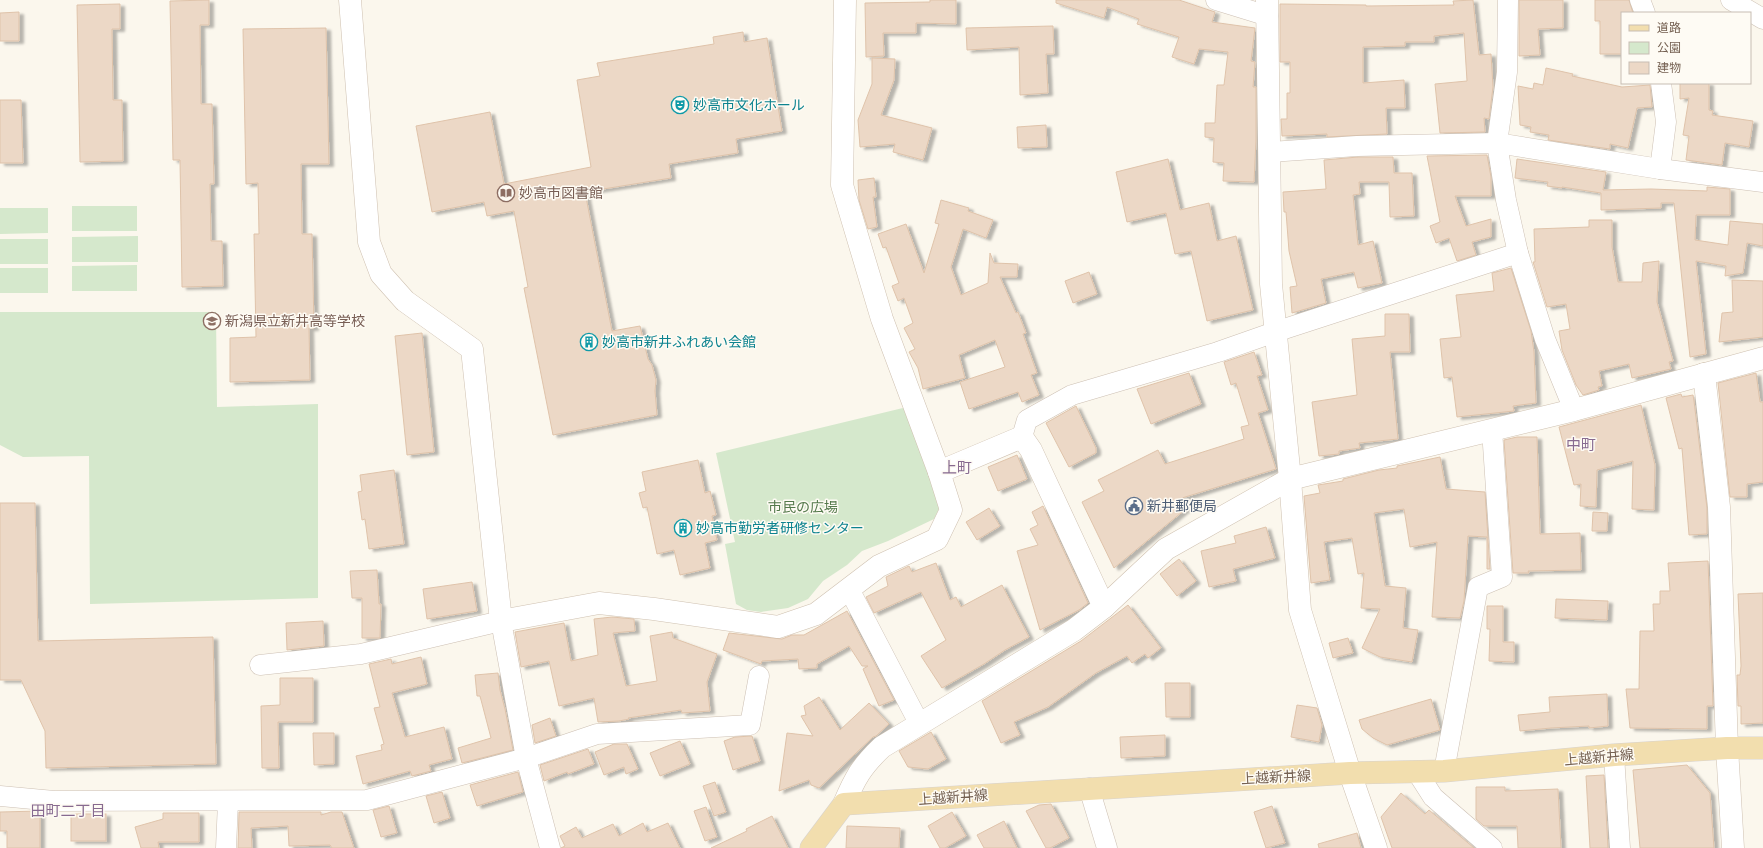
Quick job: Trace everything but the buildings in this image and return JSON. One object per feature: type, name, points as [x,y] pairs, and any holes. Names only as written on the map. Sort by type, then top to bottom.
[{"type":"main road","name":"上越新井線","points":[[844,804],[1350,773],[1444,771],[1614,755],[1728,748],[1763,748]]},
{"type":"main road","points":[[811,848],[844,804]]},
{"type":"street","points":[[350,0],[369,242],[381,274],[405,301],[472,348],[501,621],[526,758],[550,848]]},
{"type":"street","points":[[260,665],[361,654],[501,621],[598,603],[654,609],[778,627],[816,614],[879,566],[937,539],[951,510],[939,472],[882,319],[842,185],[845,0]]},
{"type":"street","points":[[1216,0],[1267,8],[1271,284],[1290,479],[1300,610],[1350,773],[1376,848]]},
{"type":"street","points":[[1508,0],[1507,72],[1497,143],[1506,200],[1518,253],[1545,339],[1574,410]]},
{"type":"street","points":[[1640,0],[1645,12]]},
{"type":"street","points":[[1732,0],[1763,19]]},
{"type":"street","points":[[1660,169],[1666,122],[1661,84]]},
{"type":"street","points":[[1270,152],[1357,146],[1497,143],[1660,169],[1763,182]]},
{"type":"street","points":[[939,472],[1022,436],[1027,420],[1072,394],[1210,354],[1518,253]]},
{"type":"street","points":[[844,804],[854,779],[868,761],[882,747],[1074,630],[1104,607],[1166,549],[1290,479],[1574,410],[1763,358]]},
{"type":"street","points":[[1704,374],[1720,507],[1733,848]]},
{"type":"street","points":[[1444,771],[1478,586],[1502,578],[1492,430]]},
{"type":"street","points":[[1022,436],[1031,450],[1104,607]]},
{"type":"street","points":[[849,589],[919,724]]},
{"type":"street","points":[[0,796],[54,801],[228,802],[366,800],[526,758],[597,734],[750,725],[759,676]]},
{"type":"street","points":[[1614,755],[1620,848]]},
{"type":"street","points":[[1417,772],[1433,797],[1492,848]]},
{"type":"street","points":[[1089,788],[1106,847]]},
{"type":"street","points":[[226,848],[228,802]]},
{"type":"green space","points":[[72,206],[137,206],[137,231],[72,231]]},
{"type":"green space","points":[[0,208],[48,208],[48,233],[0,234]]},
{"type":"green space","points":[[138,236],[138,262],[72,262],[72,237]]},
{"type":"green space","points":[[0,239],[48,239],[48,264],[0,264]]},
{"type":"green space","points":[[137,265],[137,291],[72,291],[72,266]]},
{"type":"green space","points":[[0,268],[48,268],[48,293],[0,293]]},
{"type":"green space","points":[[0,312],[216,312],[217,407],[318,404],[318,598],[90,604],[89,456],[23,457],[0,445]]},
{"type":"green space","name":"市民の広場","points":[[907,407],[940,507],[934,519],[888,541],[862,551],[847,565],[823,581],[808,599],[788,608],[761,612],[747,610],[736,604],[725,544],[735,542],[716,453]]},
{"type":"place","name":"妙高市文化ホール","points":[[680,105]]},
{"type":"place","name":"妙高市図書館","points":[[506,193]]},
{"type":"place","name":"新潟県立新井高等学校","points":[[212,321]]},
{"type":"place","name":"妙高市新井ふれあい会館","points":[[589,342]]},
{"type":"place","name":"新井郵便局","points":[[1134,506]]},
{"type":"place","name":"妙高市勤労者研修センター","points":[[683,528]]},
{"type":"district","name":"中町","points":[[1581,445]]},
{"type":"district","name":"上町","points":[[957,468]]},
{"type":"district","name":"田町二丁目","points":[[68,811]]}]
